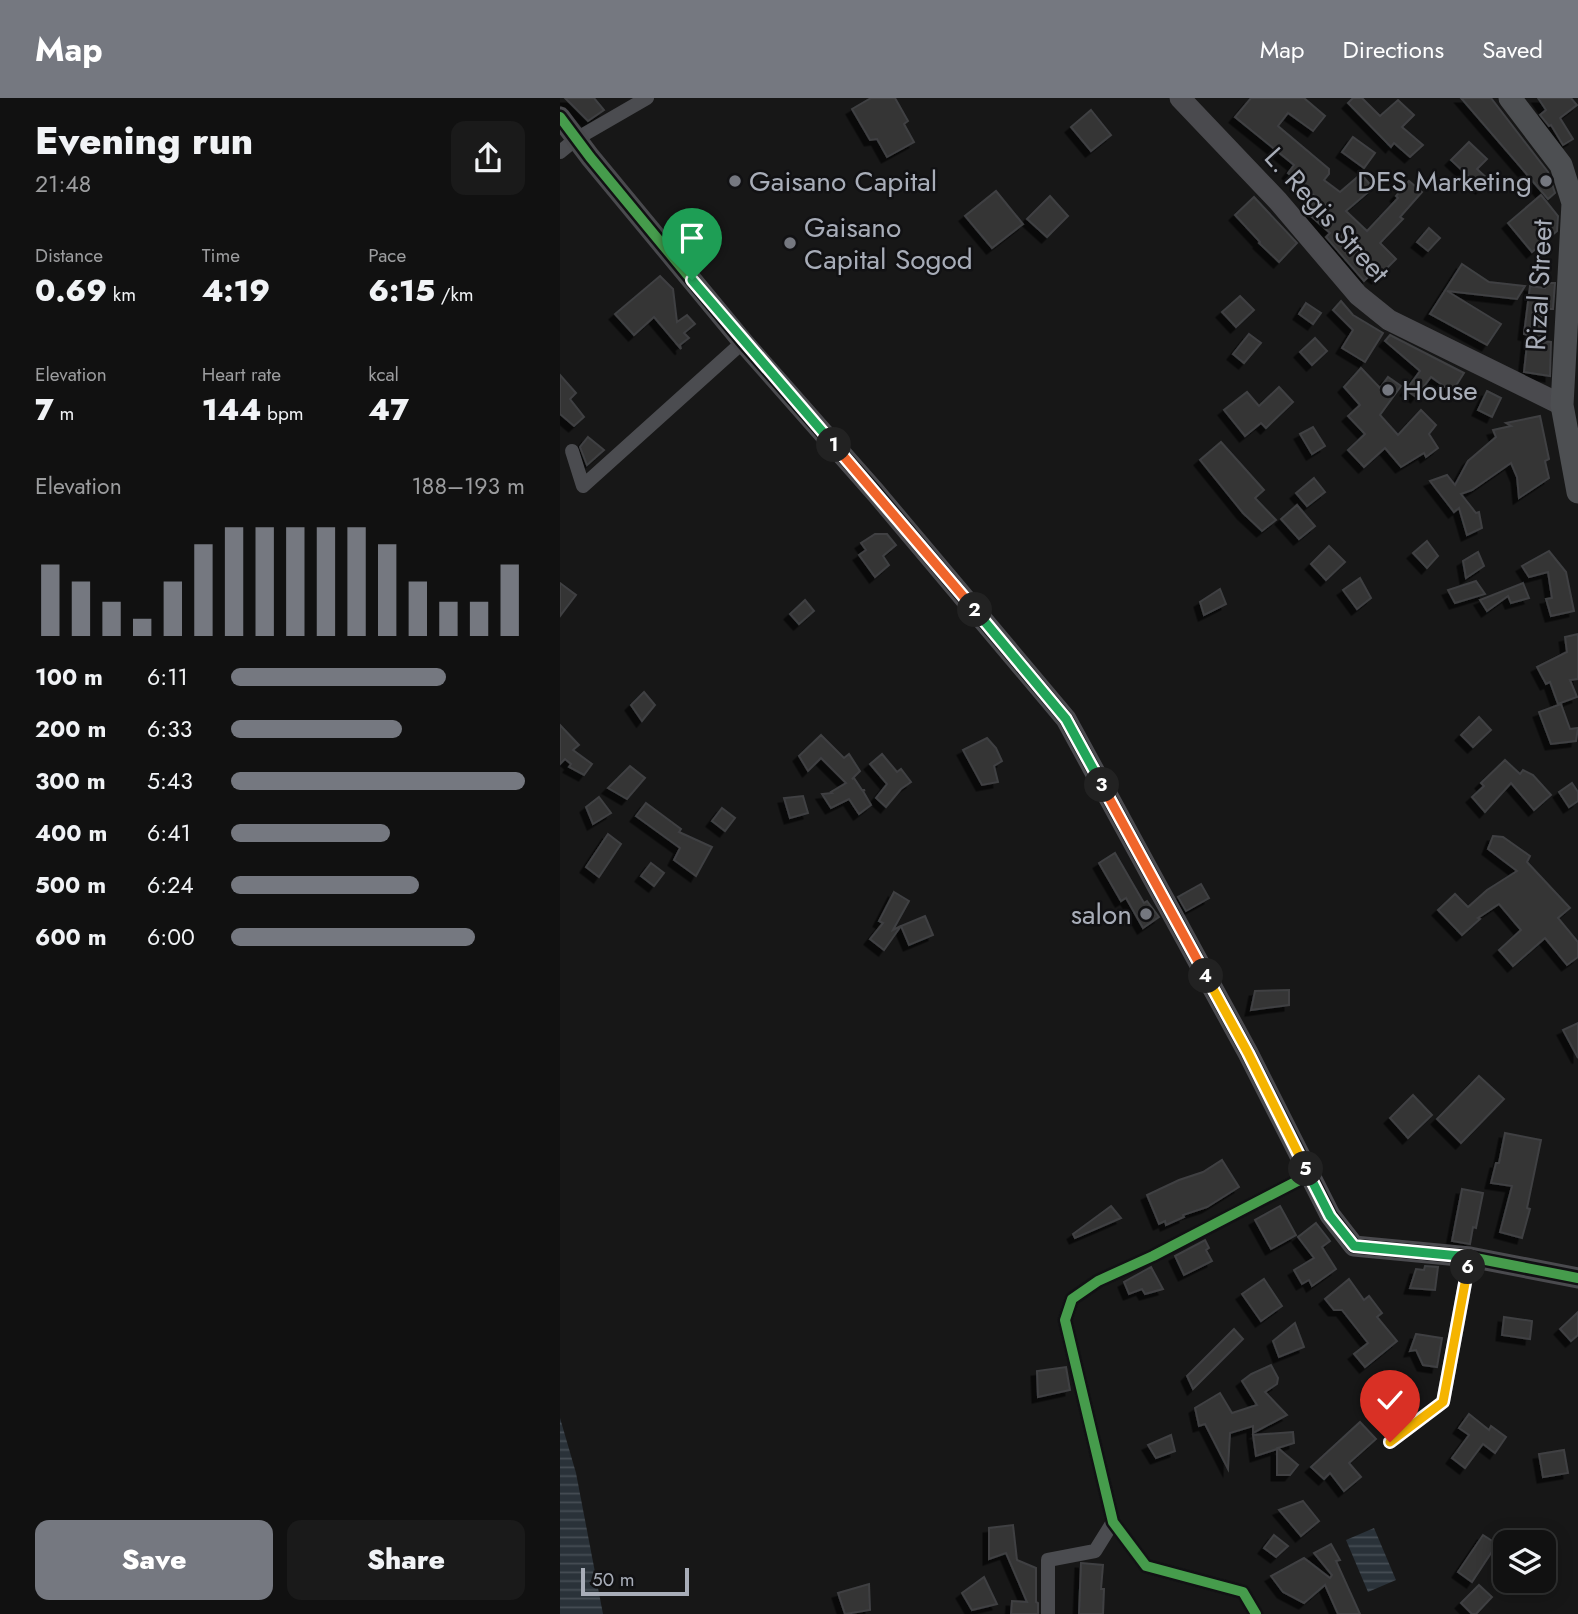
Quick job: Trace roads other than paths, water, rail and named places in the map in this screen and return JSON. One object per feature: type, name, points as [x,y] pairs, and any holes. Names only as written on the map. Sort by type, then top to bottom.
[{"type":"main road","name":"Rizal Street","points":[[1510,98],[1561,165],[1575,203],[1562,405],[1578,492]]},
{"type":"street","points":[[568,146],[648,98]]},
{"type":"street","name":"L. Regis Street","points":[[1180,98],[1278,201],[1358,295],[1390,320],[1562,405]]},
{"type":"street","points":[[560,117],[568,146],[876,493],[1066,719],[1248,1053],[1330,1216],[1354,1246],[1470,1257],[1578,1278]]},
{"type":"street","points":[[572,451],[583,486],[743,342]]},
{"type":"street","points":[[1256,1614],[1243,1592],[1146,1566],[1113,1522],[1065,1320],[1072,1299],[1098,1281],[1153,1256],[1309,1175]]},
{"type":"street","points":[[1390,1442],[1443,1402],[1470,1257]]},
{"type":"street","points":[[1048,1614],[1048,1560],[1094,1551],[1113,1522]]},
{"type":"place","name":"Gaisano Capital","points":[[735,181]]},
{"type":"place","name":"DES Marketing","points":[[1546,181]]},
{"type":"place","name":"Gaisano Capital Sogod","points":[[790,243]]},
{"type":"place","name":"House","points":[[1388,390]]},
{"type":"place","name":"salon","points":[[1146,914]]}]
